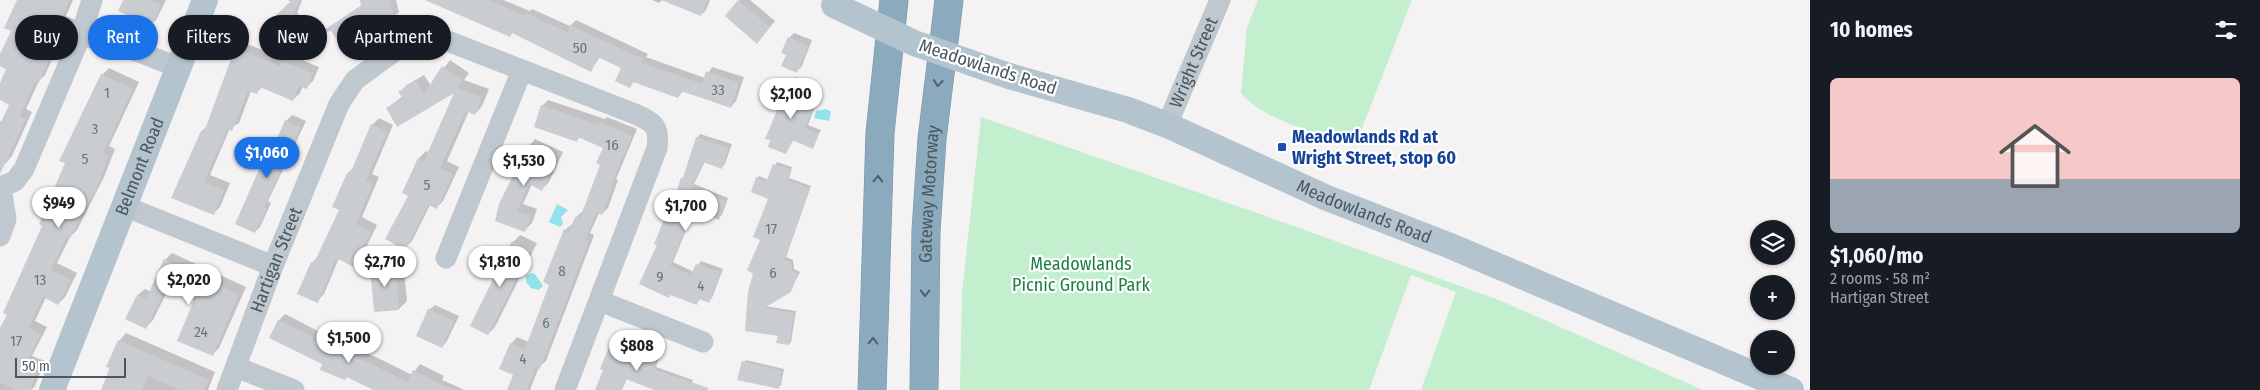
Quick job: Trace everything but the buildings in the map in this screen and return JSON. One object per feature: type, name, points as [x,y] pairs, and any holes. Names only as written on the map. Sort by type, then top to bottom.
[{"type":"highway","points":[[872,390],[880,133],[894,0]]},
{"type":"highway","name":"Gateway Motorway","points":[[924,390],[926,231],[932,139],[949,0]]},
{"type":"main road","name":"Belmont Road","points":[[52,390],[206,0]]},
{"type":"main road","name":"Meadowlands Road","points":[[829,3],[914,43],[1009,76],[1128,110],[1167,125],[1328,198],[1448,245],[1791,390]]},
{"type":"street","points":[[0,236],[6,220],[0,188],[15,181],[24,169],[81,35],[92,0]]},
{"type":"street","name":"Wright Street","points":[[1167,125],[1220,0]]},
{"type":"street","points":[[81,35],[131,49],[180,68]]},
{"type":"street","name":"Hartigan Street","points":[[227,390],[273,266],[339,104],[356,80],[403,45],[425,36],[445,40],[522,70],[647,120],[656,127],[659,137],[658,148],[600,301]]},
{"type":"street","points":[[446,258],[522,70]]},
{"type":"street","points":[[124,206],[273,266]]},
{"type":"street","points":[[565,390],[600,301],[704,342]]},
{"type":"street","points":[[236,367],[294,390]]},
{"type":"green space","points":[[1258,0],[1412,0],[1355,146],[1277,118],[1250,103],[1241,93],[1247,27]]},
{"type":"green space","name":"Meadowlands Picnic Ground Park","points":[[981,117],[1499,300],[1703,390],[1421,390],[1456,292],[1411,275],[1369,390],[960,390],[962,293]]},
{"type":"water","points":[[826,109],[831,112],[829,121],[814,118],[816,111]]},
{"type":"water","points":[[557,204],[568,210],[561,217],[563,224],[560,227],[549,222]]},
{"type":"water","points":[[532,273],[535,274],[543,286],[539,290],[531,288],[526,282],[526,276]]},
{"type":"place","name":"Meadowlands Rd at Wright Street, stop 60","points":[[1282,147]]}]
